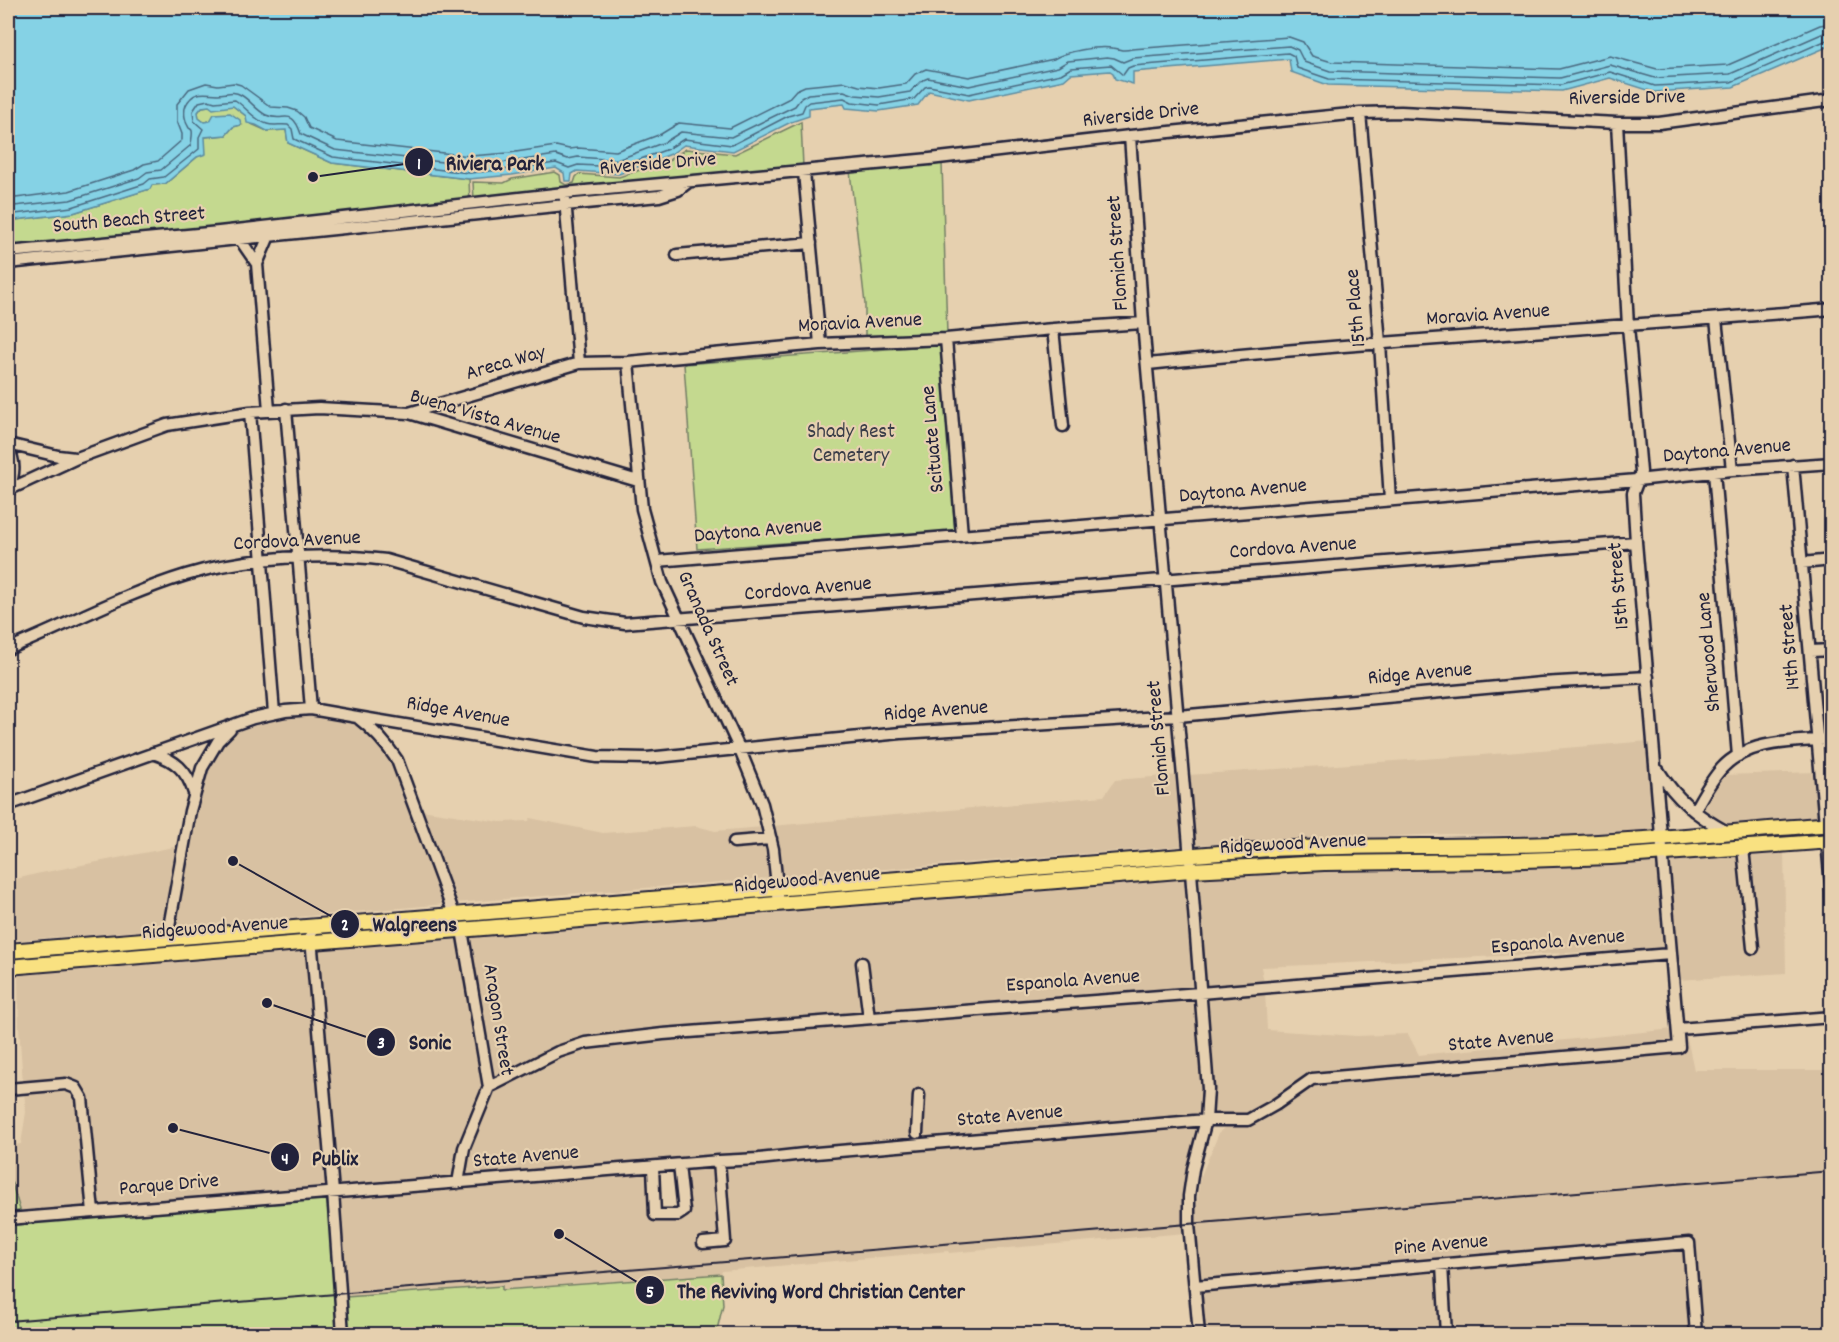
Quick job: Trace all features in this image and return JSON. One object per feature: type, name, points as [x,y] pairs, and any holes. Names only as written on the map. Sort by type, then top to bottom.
[{"type":"main road","name":"Ridgewood Avenue","points":[[8,951],[1190,854],[1333,846],[1551,844],[1728,832],[1829,833]]},
{"type":"main road","name":"Ridgewood Avenue","points":[[12,967],[1191,870],[1324,863],[1611,857],[1798,843],[1819,834],[1829,833]]},
{"type":"main road","points":[[12,967],[35,949]]},
{"type":"street","name":"Riverside Drive","points":[[274,225],[455,206],[565,199],[687,183],[1360,113],[1401,112],[1659,123],[1832,100]]},
{"type":"street","name":"15th Place","points":[[1360,113],[1380,343],[1390,500]]},
{"type":"street","name":"15th Street","points":[[1617,123],[1628,326],[1641,472],[1633,493],[1636,542],[1679,1047]]},
{"type":"street","name":"Flomich Street","points":[[1130,136],[1143,323],[1190,854],[1208,1089],[1206,1120],[1189,1185],[1189,1224],[1199,1335]]},
{"type":"street","points":[[804,172],[820,344]]},
{"type":"street","points":[[8,263],[237,235],[268,237],[565,199],[579,363]]},
{"type":"street","points":[[269,410],[257,264],[274,225]]},
{"type":"street","name":"South Beach Street","points":[[8,252],[237,235],[253,228],[274,225]]},
{"type":"street","points":[[237,235],[257,264]]},
{"type":"street","points":[[677,255],[811,243]]},
{"type":"street","name":"Moravia Avenue","points":[[1148,364],[1380,343],[1832,309]]},
{"type":"street","points":[[1716,319],[1732,470]]},
{"type":"street","name":"Moravia Avenue","points":[[579,363],[628,362],[820,344],[946,339],[1053,328],[1143,323]]},
{"type":"street","points":[[1053,328],[1063,426]]},
{"type":"street","name":"Scituate Lane","points":[[946,339],[962,535]]},
{"type":"street","name":"Granada Street","points":[[628,362],[642,509],[662,582],[740,750],[762,804],[771,839],[779,904]]},
{"type":"street","name":"Areca Way","points":[[408,413],[579,363]]},
{"type":"street","name":"Buena Vista Avenue","points":[[8,489],[77,458],[167,425],[250,412],[318,408],[408,413],[638,481]]},
{"type":"street","points":[[286,409],[311,709]]},
{"type":"street","points":[[250,412],[274,713]]},
{"type":"street","points":[[8,444],[58,456],[77,458]]},
{"type":"street","points":[[8,448],[15,467],[8,489]]},
{"type":"street","name":"Daytona Avenue","points":[[657,561],[1832,463]]},
{"type":"street","name":"14th Street","points":[[1793,465],[1818,740],[1826,761],[1832,897]]},
{"type":"street","name":"Sherwood Lane","points":[[1714,472],[1738,756]]},
{"type":"street","name":"Cordova Avenue","points":[[8,649],[149,587],[226,564],[298,557],[356,556],[386,560],[584,617],[625,623],[1636,542]]},
{"type":"street","points":[[1802,563],[1832,560]]},
{"type":"street","points":[[1811,651],[1832,650]]},
{"type":"street","name":"Ridge Avenue","points":[[8,805],[232,726],[274,713],[311,709],[597,757],[647,758],[902,733],[1178,716],[1541,683],[1648,677]]},
{"type":"street","points":[[357,717],[387,745],[397,760],[454,914]]},
{"type":"street","points":[[167,938],[194,793],[209,754],[232,726]]},
{"type":"street","points":[[1694,811],[1722,767],[1738,756],[1766,744],[1832,739]]},
{"type":"street","points":[[153,753],[183,770],[189,778],[194,793]]},
{"type":"street","points":[[1656,766],[1678,799],[1710,823],[1728,832]]},
{"type":"street","points":[[734,842],[771,839]]},
{"type":"street","points":[[1743,848],[1753,948]]},
{"type":"street","points":[[310,926],[344,1335]]},
{"type":"street","name":"Aragon Street","points":[[458,1183],[464,1148],[489,1087],[462,930]]},
{"type":"street","name":"Espanola Avenue","points":[[489,1087],[558,1052],[585,1043],[663,1034],[1670,954]]},
{"type":"street","points":[[862,963],[869,1018]]},
{"type":"street","points":[[1678,1029],[1832,1017]]},
{"type":"street","name":"State Avenue","points":[[333,1192],[759,1159],[1206,1120],[1248,1120],[1275,1105],[1312,1079],[1679,1047]]},
{"type":"street","points":[[8,1089],[66,1084],[76,1088],[82,1098],[93,1212]]},
{"type":"street","points":[[917,1133],[919,1095]]},
{"type":"street","points":[[703,1243],[724,1241],[719,1161]]},
{"type":"street","points":[[652,1167],[656,1215],[678,1215],[684,1210],[679,1165]]},
{"type":"street","name":"Parque Drive","points":[[8,1219],[333,1192]]},
{"type":"street","name":"Pine Avenue","points":[[1195,1286],[1689,1243],[1696,1335]]},
{"type":"street","points":[[1442,1265],[1446,1335]]},
{"type":"shaded area","points":[[312,713],[355,721],[370,732],[393,762],[446,904],[173,928],[198,796],[200,796],[206,770],[222,744],[235,730],[254,722],[279,716]]},
{"type":"shaded area","points":[[1649,741],[1656,831],[1593,836],[1445,834],[1194,845],[1188,775]]},
{"type":"shaded area","points":[[1817,772],[1820,820],[1727,827],[1700,811],[1722,775]]},
{"type":"shaded area","points":[[1178,775],[1184,846],[781,877],[772,826],[1104,796],[1115,780]]},
{"type":"shaded area","points":[[421,810],[500,822],[529,821],[530,818],[603,833],[696,826],[715,831],[763,827],[765,835],[728,838],[730,846],[767,844],[772,878],[455,903]]},
{"type":"shaded area","points":[[181,835],[164,929],[8,941],[8,881],[179,846]]},
{"type":"shaded area","points":[[1784,849],[1786,973],[1678,980],[1667,857],[1739,852],[1749,952],[1758,952],[1748,852]]},
{"type":"shaded area","points":[[1658,858],[1665,950],[1261,967],[1264,983],[1205,988],[1196,874],[1270,869]]},
{"type":"shaded area","points":[[1187,875],[1195,989],[873,1013],[866,959],[857,959],[864,1014],[584,1038],[493,1081],[467,935]]},
{"type":"shaded area","points":[[458,936],[484,1085],[454,1179],[338,1187],[316,946]]},
{"type":"shaded area","points":[[307,947],[328,1188],[98,1207],[80,1086],[23,1084],[18,972]]},
{"type":"shaded area","points":[[1265,991],[1267,1030],[1357,1036],[1408,1034],[1419,1055],[1673,1029],[1674,1043],[1310,1075],[1246,1116],[1211,1116],[1213,1089],[1205,996]]},
{"type":"shaded area","points":[[1196,997],[1204,1089],[1202,1116],[464,1178],[469,1149],[493,1090],[561,1056],[586,1047],[664,1038]],"holes":[[[915,1090],[924,1092],[922,1137],[913,1137],[912,1113]]]},
{"type":"shaded area","points":[[1683,1033],[1686,1033],[1694,1070],[1831,1070],[1831,1334],[1701,1334],[1693,1238],[1200,1281],[1195,1224],[1200,1178],[1219,1133],[1230,1124],[1314,1083],[1683,1051]]},
{"type":"shaded area","points":[[65,1089],[73,1092],[78,1099],[88,1208],[21,1213],[8,1171],[8,1146],[21,1144],[26,1112],[24,1092]]},
{"type":"shaded area","points":[[1200,1125],[1185,1184],[1186,1233],[949,1253],[948,1251],[722,1271],[721,1274],[502,1290],[501,1286],[345,1297],[338,1196],[462,1188],[648,1171],[651,1215],[689,1211],[683,1168],[715,1166],[720,1238],[698,1239],[700,1247],[725,1246],[724,1165]]},
{"type":"shaded area","points":[[1685,1248],[1691,1334],[1451,1334],[1447,1269]]},
{"type":"shaded area","points":[[1438,1270],[1442,1334],[1204,1334],[1200,1290]]},
{"type":"green space","points":[[233,106],[246,116],[251,124],[267,131],[286,130],[288,143],[332,163],[469,179],[470,204],[8,252],[8,224],[15,220],[73,213],[150,189],[152,185],[165,184],[197,157],[205,137],[226,135],[233,127],[241,125],[214,117],[204,122],[199,119],[198,112],[202,107]]},
{"type":"green space","points":[[801,122],[803,167],[474,200],[473,182],[504,183],[512,179],[555,172],[560,175],[561,182],[566,185],[574,183],[579,174],[619,177],[668,162],[686,149],[735,154]]},
{"type":"green space","points":[[942,163],[947,335],[865,338],[865,304],[850,171]]},
{"type":"green space","name":"Shady Rest Cemetery","points":[[941,345],[955,531],[697,549],[684,364]]},
{"type":"green space","points":[[8,1171],[21,1213],[8,1215]]},
{"type":"green space","points":[[326,1197],[332,1239],[339,1334],[8,1334],[8,1223]]},
{"type":"green space","points":[[721,1274],[723,1305],[716,1334],[348,1334],[345,1297],[502,1286],[502,1290]]},
{"type":"water","points":[[8,8],[1831,8],[1832,45],[1733,87],[1654,92],[1610,78],[1562,91],[1328,85],[1291,72],[1289,59],[1133,72],[1133,84],[1115,79],[1110,71],[1071,74],[1064,80],[969,100],[929,91],[918,105],[879,111],[846,108],[844,104],[809,108],[809,116],[791,122],[733,151],[684,145],[671,154],[619,174],[577,171],[572,174],[571,181],[565,181],[564,173],[556,168],[469,179],[332,163],[288,143],[286,130],[267,131],[247,123],[246,116],[233,106],[213,109],[209,106],[202,107],[198,112],[199,118],[204,122],[210,121],[214,114],[230,113],[240,120],[241,125],[233,127],[226,135],[205,137],[206,154],[197,157],[165,184],[152,185],[150,189],[73,213],[15,220],[8,224]]},
{"type":"railway","points":[[8,1321],[1832,1171]]},
{"type":"place","name":"Riviera Park","points":[[313,177]]},
{"type":"place","name":"Walgreens","points":[[233,861]]},
{"type":"place","name":"Sonic","points":[[267,1003]]},
{"type":"place","name":"Publix","points":[[173,1128]]},
{"type":"place","name":"The Reviving Word Christian Center","points":[[559,1234]]}]
